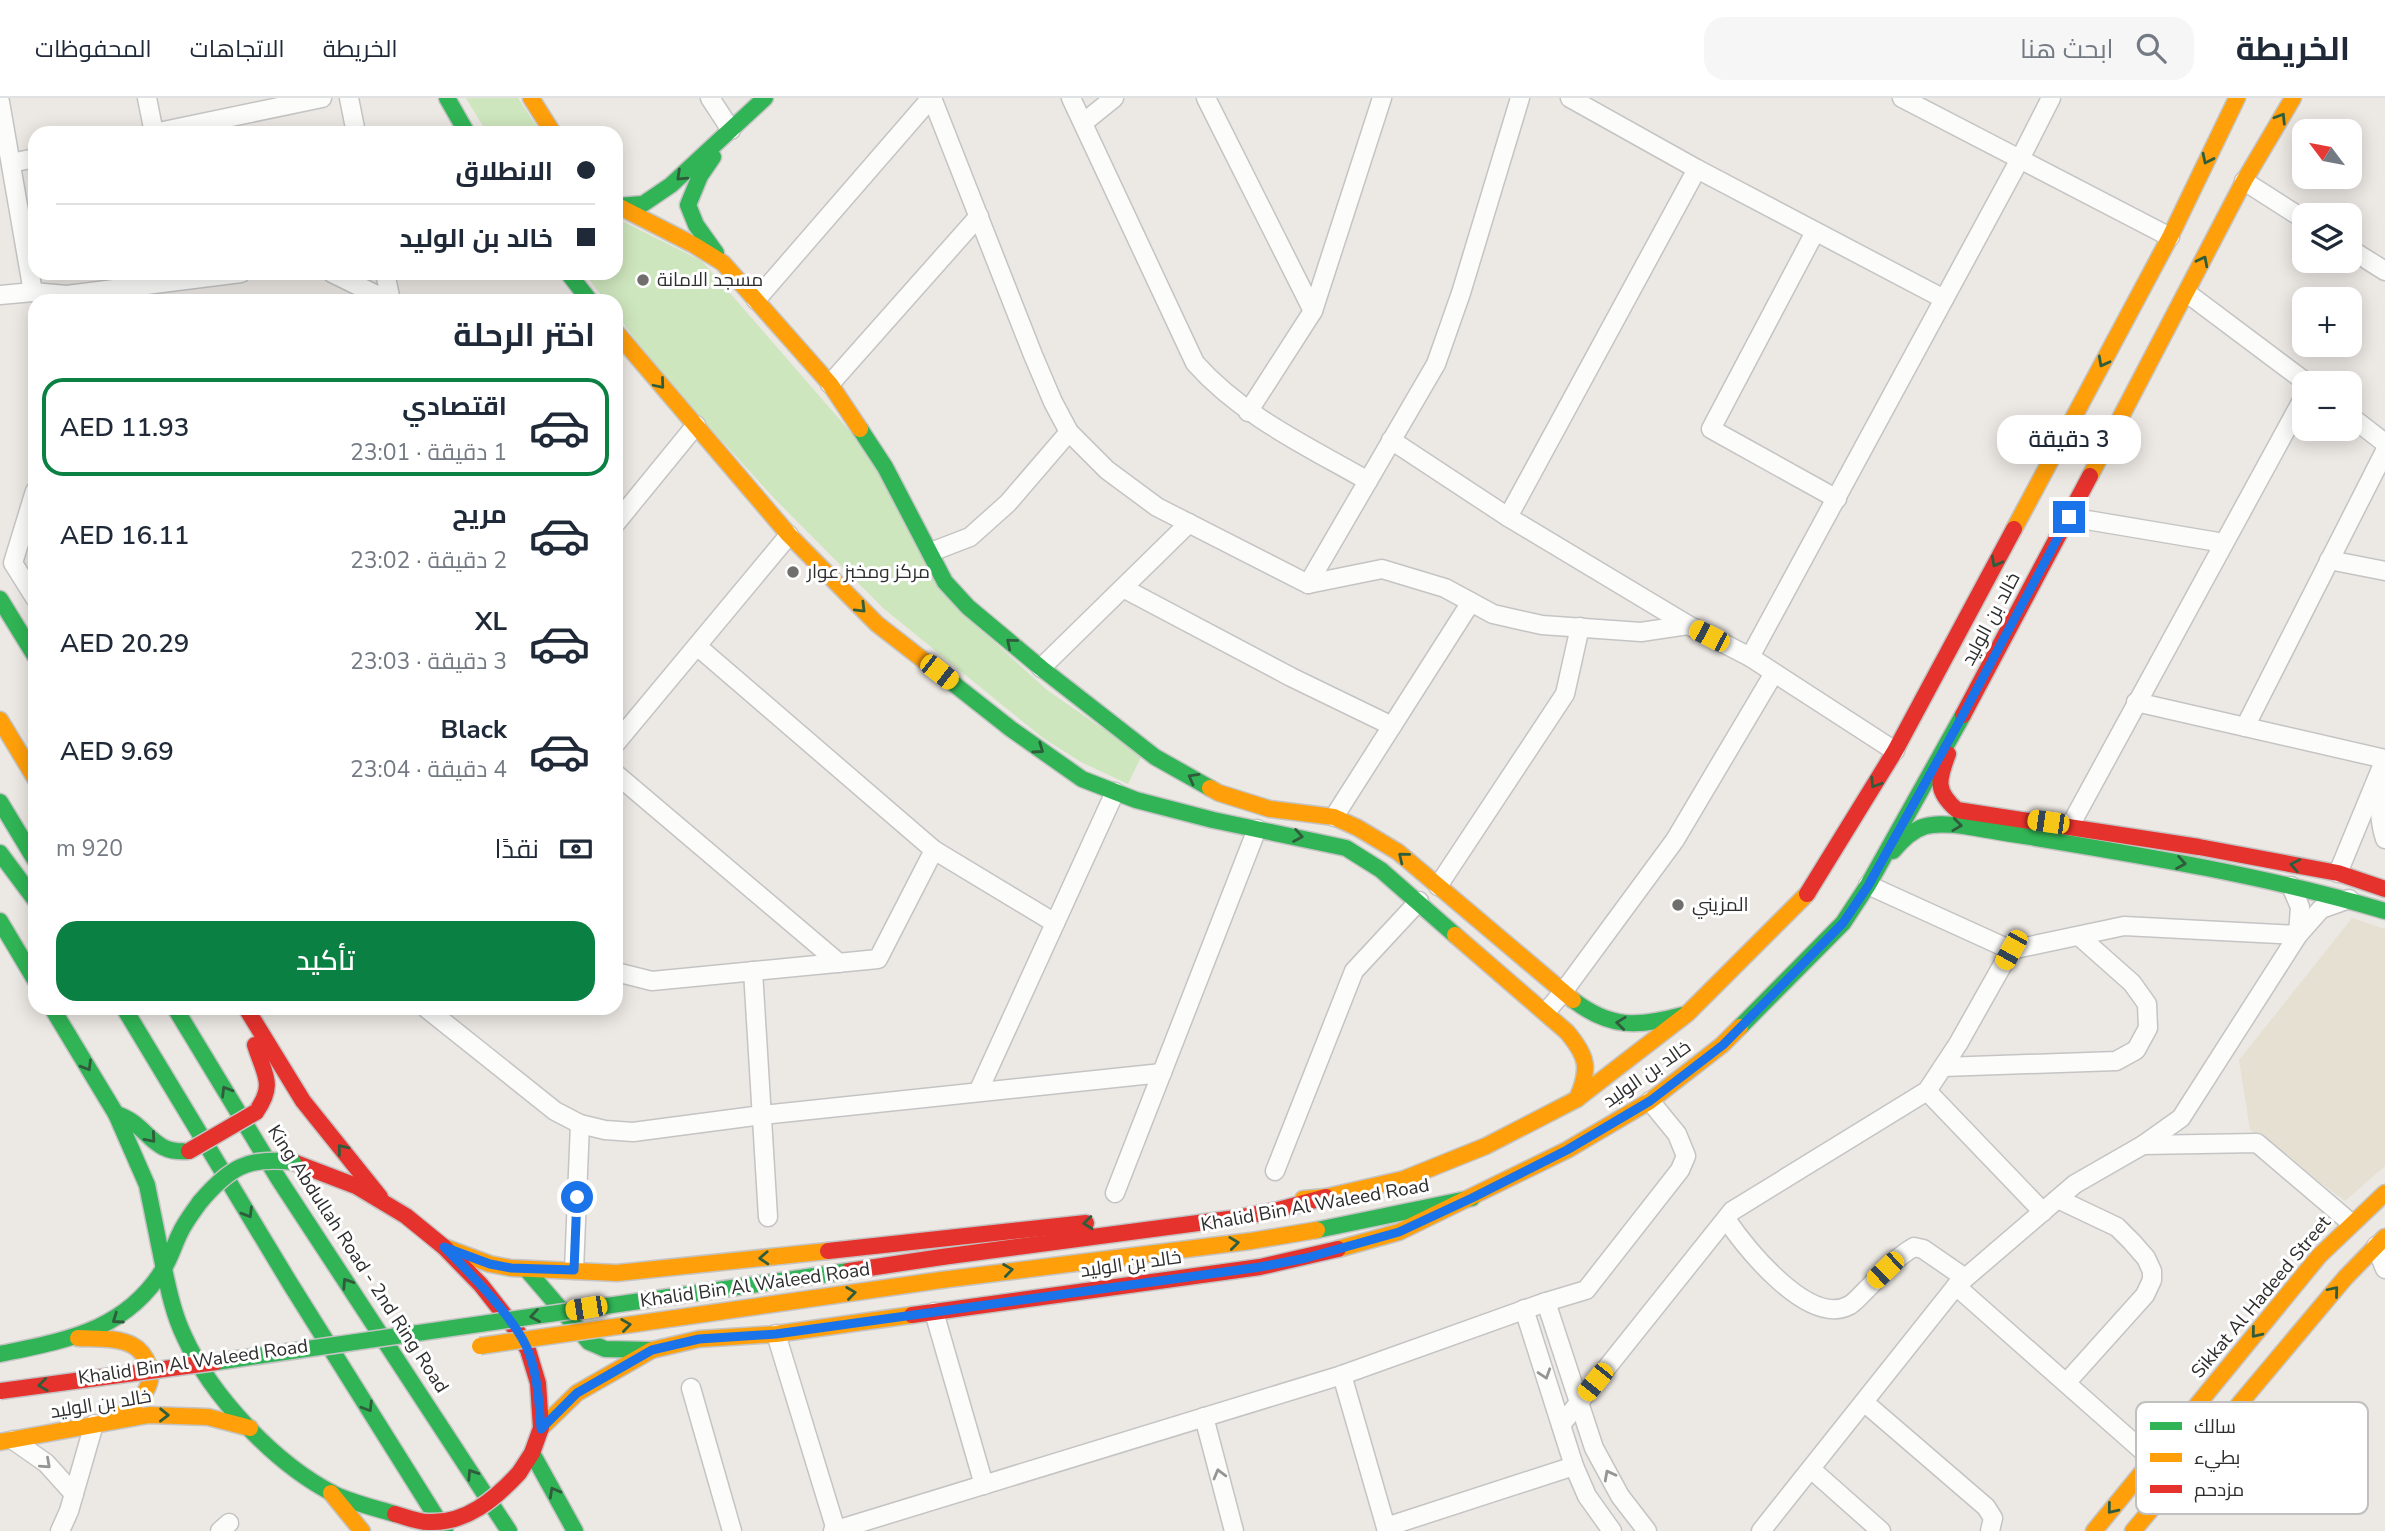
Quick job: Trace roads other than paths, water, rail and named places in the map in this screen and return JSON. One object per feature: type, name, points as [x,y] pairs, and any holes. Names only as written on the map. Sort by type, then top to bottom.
[{"type":"main road","points":[[447,98],[463,126]]},
{"type":"main road","points":[[531,98],[549,126]]},
{"type":"main road","points":[[623,206],[643,204],[671,186],[765,98]]},
{"type":"main road","name":"خالد بن الوليد","points":[[444,1247],[490,1264],[527,1270],[617,1272],[1326,1197],[1404,1179],[1486,1146],[1577,1099],[1687,1014],[1807,894],[1895,751],[2170,237],[2237,98]]},
{"type":"main road","name":"خالد بن الوليد","points":[[541,1429],[577,1393],[652,1350],[699,1339],[776,1334],[1260,1267],[1306,1258],[1399,1232],[1567,1150],[1650,1101],[1723,1045],[1843,923],[1868,886],[2069,517],[2244,181],[2293,98]]},
{"type":"main road","points":[[731,130],[700,176],[688,205],[696,225],[723,262],[830,384],[884,467],[945,582],[968,607],[1155,757],[1219,793],[1270,809],[1334,817],[1398,852],[1563,992],[1604,1021],[1623,1025],[1654,1024],[1687,1014]]},
{"type":"main road","points":[[623,209],[694,244],[723,262]]},
{"type":"main road","points":[[623,340],[789,535],[877,624],[1011,729],[1082,779],[1136,800],[1346,848],[1381,870],[1546,1012],[1583,1051],[1588,1068],[1577,1099]]},
{"type":"main road","points":[[0,598],[28,644]]},
{"type":"main road","points":[[0,720],[28,766]]},
{"type":"main road","points":[[1958,724],[1939,785],[1944,800],[1957,810],[2070,826],[2338,873],[2385,889]]},
{"type":"main road","points":[[0,802],[28,848]]},
{"type":"main road","points":[[1868,886],[1900,842],[1917,827],[1931,822],[2181,863],[2291,886],[2385,911]]},
{"type":"main road","points":[[0,853],[28,891]]},
{"type":"main road","points":[[0,921],[28,967]]},
{"type":"main road","points":[[56,1015],[116,1114],[147,1185],[164,1269]]},
{"type":"main road","points":[[121,1015],[162,1070]]},
{"type":"main road","points":[[128,1015],[291,1285],[445,1531]]},
{"type":"main road","name":"King Abdullah Road - 2nd Ring Road","points":[[179,1015],[278,1178],[509,1531]]},
{"type":"main road","points":[[116,1114],[136,1121],[159,1148],[174,1153],[189,1151],[256,1112],[265,1098],[269,1082],[256,1051],[250,1015]]},
{"type":"main road","points":[[251,1015],[303,1101],[385,1202]]},
{"type":"main road","name":"خالد بن الوليد","points":[[0,1354],[76,1337],[108,1326],[135,1306],[164,1269],[181,1230],[218,1182],[240,1168],[266,1159],[293,1161],[356,1186],[385,1202],[444,1247],[481,1284],[528,1350],[538,1383],[541,1429],[532,1453],[519,1473],[497,1497],[467,1516],[430,1522],[394,1514],[331,1493],[274,1450],[250,1428],[219,1390],[189,1346],[175,1313],[164,1269]]},
{"type":"main road","name":"Sikkat Al Hadeed Street","points":[[2200,1402],[2319,1256],[2385,1193]]},
{"type":"main road","name":"Khalid Bin Al Waleed Road","points":[[0,1391],[402,1336],[942,1257],[1236,1218],[1326,1197]]},
{"type":"main road","name":"Khalid Bin Al Waleed Road","points":[[469,1348],[941,1280],[1251,1241],[1358,1223],[1472,1198]]},
{"type":"main road","points":[[2241,1402],[2345,1278],[2381,1242]]},
{"type":"main road","points":[[527,1270],[589,1342],[605,1349],[652,1350]]},
{"type":"main road","points":[[76,1337],[132,1346],[144,1356],[149,1366],[150,1383],[140,1400],[113,1421]]},
{"type":"main road","name":"Khalid Bin Al Waleed Road","points":[[321,1366],[415,1355]]},
{"type":"main road","name":"Khalid Bin Al Waleed Road","points":[[188,1383],[228,1378]]},
{"type":"main road","name":"Khalid Bin Al Waleed Road","points":[[121,1392],[161,1387]]},
{"type":"main road","name":"خالد بن الوليد","points":[[6,1441],[149,1415],[208,1417],[250,1428]]},
{"type":"main road","points":[[532,1453],[575,1531]]},
{"type":"main road","name":"Sikkat Al Hadeed Street","points":[[2095,1531],[2136,1481]]},
{"type":"main road","points":[[331,1493],[362,1531]]},
{"type":"main road","points":[[2133,1531],[2147,1514]]},
{"type":"street","points":[[147,98],[153,126]]},
{"type":"street","points":[[188,126],[322,98]]},
{"type":"street","points":[[349,98],[355,126]]},
{"type":"street","points":[[710,98],[731,130]]},
{"type":"street","points":[[757,300],[932,98],[1033,355],[1069,432],[1107,470],[1157,507],[1308,584],[1382,569],[1445,588],[1493,614],[1542,625],[1641,632],[1688,625]]},
{"type":"street","points":[[1071,98],[1195,363],[1213,384],[1248,412],[1368,481]]},
{"type":"street","points":[[1083,122],[1114,98]]},
{"type":"street","points":[[1206,98],[1313,311]]},
{"type":"street","points":[[1248,412],[1313,311],[1382,98]]},
{"type":"street","points":[[1308,584],[1436,364],[1461,293],[1520,98]]},
{"type":"street","points":[[1570,98],[1697,169],[1944,299]]},
{"type":"street","points":[[1902,98],[2170,237]]},
{"type":"street","points":[[1751,657],[2021,159],[2051,98]]},
{"type":"street","points":[[0,102],[28,264]]},
{"type":"street","points":[[10,163],[28,159]]},
{"type":"street","points":[[1508,517],[1697,169]]},
{"type":"street","points":[[2244,181],[2292,212]]},
{"type":"street","points":[[830,384],[979,216]]},
{"type":"street","points":[[1815,232],[1711,429],[1837,499]]},
{"type":"street","points":[[2362,257],[2385,271]]},
{"type":"street","points":[[31,280],[33,292]]},
{"type":"street","points":[[94,294],[191,280]]},
{"type":"street","points":[[346,280],[376,294]]},
{"type":"street","points":[[0,295],[33,292],[44,294]]},
{"type":"street","points":[[2187,293],[2292,372]]},
{"type":"street","points":[[2070,826],[2292,420]]},
{"type":"street","points":[[623,514],[696,425]]},
{"type":"street","points":[[2362,425],[2385,443]]},
{"type":"street","points":[[931,552],[970,537],[1008,503],[1069,432]]},
{"type":"street","points":[[1391,440],[1508,517],[1688,625],[1751,657],[1895,751]]},
{"type":"street","points":[[2245,727],[2385,451]]},
{"type":"street","points":[[28,514],[13,563],[28,587]]},
{"type":"street","points":[[2069,517],[2224,543]]},
{"type":"street","points":[[1041,668],[1189,523]]},
{"type":"street","points":[[623,735],[789,535]]},
{"type":"street","points":[[2329,560],[2385,571]]},
{"type":"street","points":[[1123,588],[1291,677],[1392,726]]},
{"type":"street","points":[[1334,817],[1471,602]]},
{"type":"street","points":[[1438,886],[1565,694],[1580,627]]},
{"type":"street","points":[[697,646],[934,850],[1055,923]]},
{"type":"street","points":[[1546,1012],[1675,840],[1774,673]]},
{"type":"street","points":[[2136,702],[2385,759]]},
{"type":"street","points":[[2385,759],[2380,794],[2385,839]]},
{"type":"street","points":[[2338,873],[2385,759]]},
{"type":"street","points":[[623,780],[839,963]]},
{"type":"street","points":[[978,1092],[1115,792]]},
{"type":"street","points":[[1115,1194],[1256,829]]},
{"type":"street","points":[[623,974],[652,981],[878,959],[934,850]]},
{"type":"street","points":[[1868,886],[2011,950],[2124,926],[2298,935]]},
{"type":"street","points":[[2291,886],[2300,907],[2298,935]]},
{"type":"street","points":[[1761,1531],[1961,1282],[2075,1184],[2143,1145],[2181,1118],[2298,935],[2321,909],[2349,900]]},
{"type":"street","points":[[1275,1171],[1354,971],[1419,901]]},
{"type":"street","points":[[1943,1067],[2116,1060],[2136,1050],[2148,1028],[2147,1004],[2132,984],[2079,936]]},
{"type":"street","points":[[1561,1425],[1732,1211],[1927,1091],[1958,1044],[2011,950]]},
{"type":"street","points":[[753,971],[768,1217]]},
{"type":"street","points":[[435,1015],[555,1111],[580,1124],[605,1130],[633,1132],[762,1115],[1162,1073]]},
{"type":"street","points":[[1927,1091],[2043,1212]]},
{"type":"street","points":[[776,1334],[835,1531],[1342,1375],[1524,1309],[1587,1290],[1680,1170],[1686,1156],[1677,1134],[1650,1101]]},
{"type":"street","points":[[574,1270],[580,1124]]},
{"type":"street","points":[[2143,1145],[2257,1143],[2351,1223]]},
{"type":"street","points":[[2058,1199],[2117,1227],[2146,1258],[2152,1271],[2152,1280],[2145,1295],[2066,1383]]},
{"type":"street","points":[[1726,1219],[1761,1264],[1790,1290],[1821,1308],[1837,1310],[1851,1304],[1903,1254],[1913,1247],[1923,1249],[2136,1445]]},
{"type":"street","points":[[2381,1242],[2385,1269]]},
{"type":"street","points":[[1546,1302],[1594,1448],[1620,1496],[1647,1531]]},
{"type":"street","points":[[1524,1309],[1574,1466],[1587,1496],[1612,1531]]},
{"type":"street","points":[[934,1312],[984,1485]]},
{"type":"street","points":[[1342,1375],[1387,1529],[1574,1466]]},
{"type":"street","points":[[691,1388],[732,1531]]},
{"type":"street","points":[[1864,1402],[1986,1507],[1993,1518],[1990,1531]]},
{"type":"street","points":[[1204,1418],[1234,1531]]},
{"type":"street","points":[[60,1531],[74,1494],[94,1424]]},
{"type":"street","points":[[6,1441],[46,1463],[74,1494]]},
{"type":"street","points":[[1811,1469],[1881,1531]]},
{"type":"place","name":"مسجد الامانة","points":[[643,280]]},
{"type":"place","name":"مركز ومخبز عوار","points":[[793,572]]},
{"type":"place","name":"المزيني","points":[[1678,905]]}]
